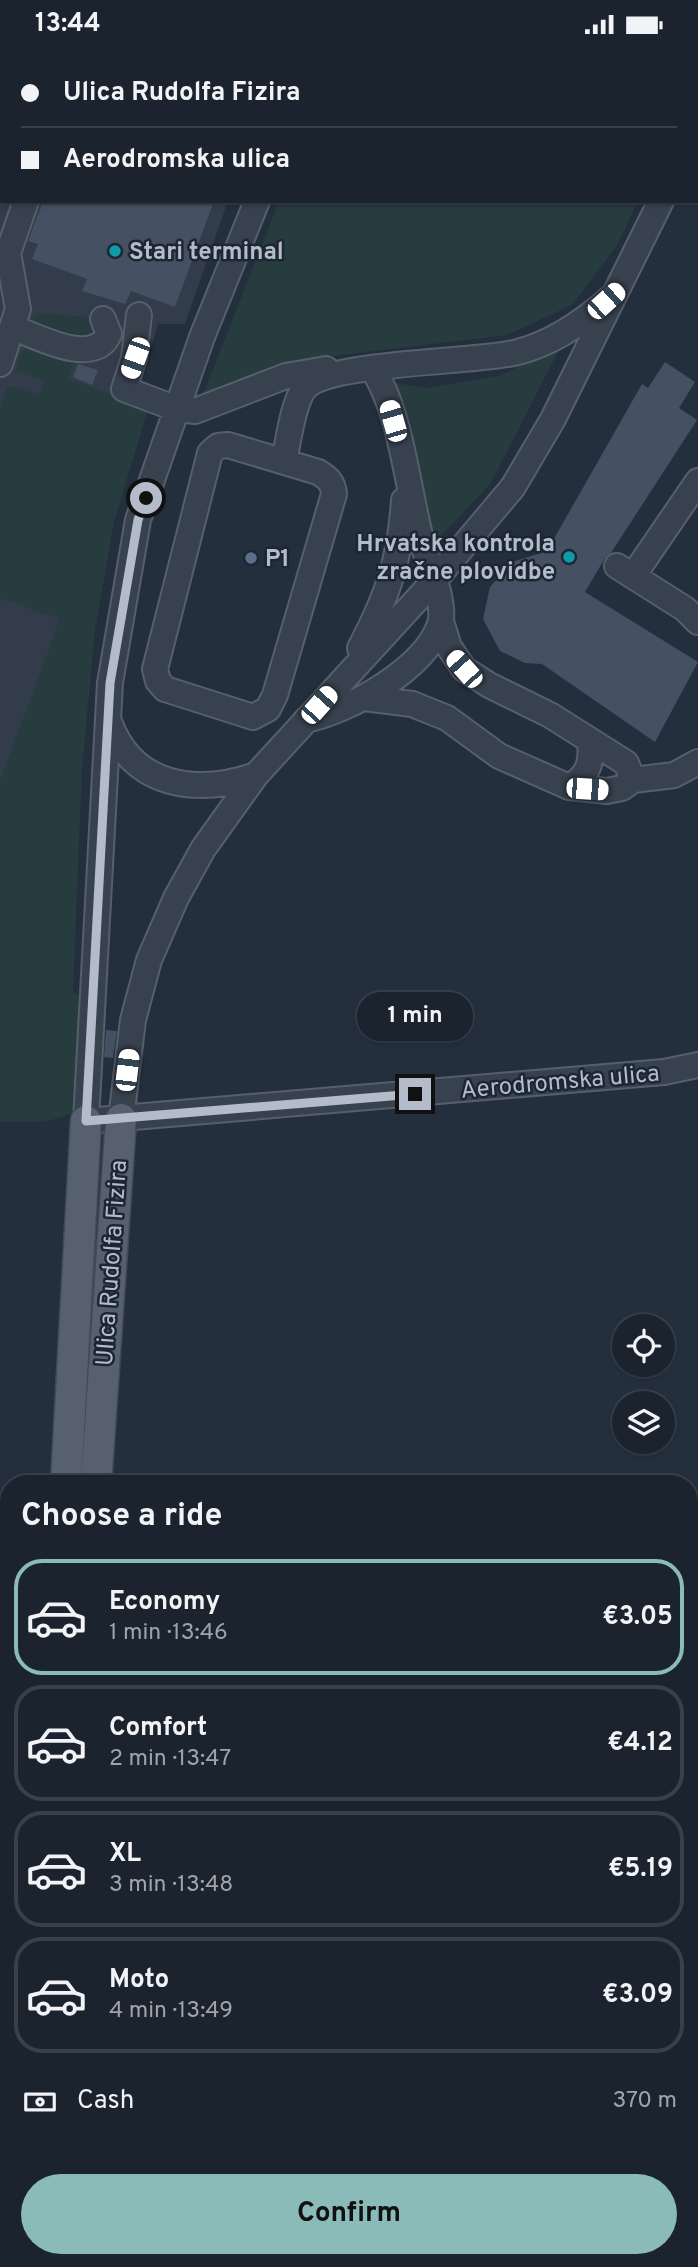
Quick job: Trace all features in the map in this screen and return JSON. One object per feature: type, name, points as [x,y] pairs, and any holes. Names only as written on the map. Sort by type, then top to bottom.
[{"type":"main road","name":"Ulica Rudolfa Fizira","points":[[97,1475],[121,1119]]},
{"type":"main road","name":"Ulica Rudolfa Fizira","points":[[66,1475],[86,1121]]},
{"type":"street","points":[[0,364],[18,309],[8,253],[25,203]]},
{"type":"street","points":[[194,360],[194,334],[239,203]]},
{"type":"street","name":"Ulica Rudolfa Fizira","points":[[86,1121],[110,683],[138,520],[194,360],[256,203]]},
{"type":"street","name":"Ulica Rudolfa Fizira","points":[[121,1119],[133,1020],[149,960],[176,898],[202,849],[256,775],[434,581],[513,487],[553,419],[660,203]]},
{"type":"street","points":[[283,461],[300,397],[306,386],[325,377],[372,368],[515,353],[547,343],[573,328],[618,291]]},
{"type":"street","points":[[139,315],[135,358],[124,389],[177,409],[195,411],[305,371],[344,367],[372,368]]},
{"type":"street","points":[[12,327],[68,348],[90,349],[105,341],[108,334],[103,319]]},
{"type":"street","points":[[372,368],[387,401],[406,468],[419,532],[434,581],[441,621],[455,659],[471,675],[550,715],[626,763],[633,780]]},
{"type":"street","points":[[249,392],[271,390],[280,398],[283,461]]},
{"type":"street","points":[[228,445],[283,461],[328,478],[334,493],[275,695],[268,709],[253,717],[165,689],[158,681],[155,669],[210,453],[218,446],[228,445]]},
{"type":"street","points":[[345,676],[392,580],[399,554],[406,468]]},
{"type":"street","points":[[698,481],[625,571],[685,609],[698,622]]},
{"type":"street","points":[[306,720],[330,715],[363,698],[418,656],[432,639],[441,621]]},
{"type":"street","points":[[363,698],[412,704],[447,718],[499,756],[569,787],[607,791],[622,788],[633,780],[674,775],[698,762]]},
{"type":"street","points":[[108,720],[124,752],[158,777],[199,786],[233,783],[256,775]]},
{"type":"street","points":[[569,787],[583,779],[590,768],[590,741]]},
{"type":"street","name":"Aerodromska ulica","points":[[86,1121],[664,1072],[698,1065]]},
{"type":"shaded area","points":[[0,203],[227,203],[185,324],[158,324],[131,417],[0,1114]]},
{"type":"green space","points":[[278,203],[637,203],[617,245],[572,305],[507,335],[316,358],[203,395]]},
{"type":"green space","points":[[39,313],[86,317],[96,327],[95,334],[82,340],[34,327],[32,318]]},
{"type":"green space","points":[[31,346],[75,359],[68,378],[148,409],[114,522],[95,630],[82,769],[73,991],[85,1000],[80,1107],[52,1120],[0,1122],[0,781],[60,619],[0,598],[0,409],[8,386],[39,394],[44,380],[15,371],[22,351]]},
{"type":"green space","points":[[560,348],[491,483],[430,548],[389,382],[426,388],[499,376]]},
{"type":"building","name":"Stari terminal","points":[[42,203],[213,203],[175,307],[131,291],[125,304],[82,291],[87,279],[32,259],[38,244],[28,241]]},
{"type":"building","name":"Hrvatska kontrola zračne plovidbe","points":[[665,362],[695,382],[679,408],[697,420],[585,592],[698,662],[655,742],[542,664],[525,663],[500,651],[483,619],[490,587],[512,562],[547,551],[642,384],[648,388]]},
{"type":"building","points":[[78,364],[98,370],[92,385],[73,377]]},
{"type":"building","points":[[106,1030],[117,1031],[113,1058],[104,1057]]},
{"type":"place","name":"Stari terminal","points":[[115,251]]},
{"type":"place","name":"Hrvatska kontrola zračne plovidbe","points":[[569,557]]},
{"type":"place","name":"P1","points":[[251,558]]},
{"type":"route","points":[[146,498],[138,520],[110,683],[86,1121],[415,1094]]}]
